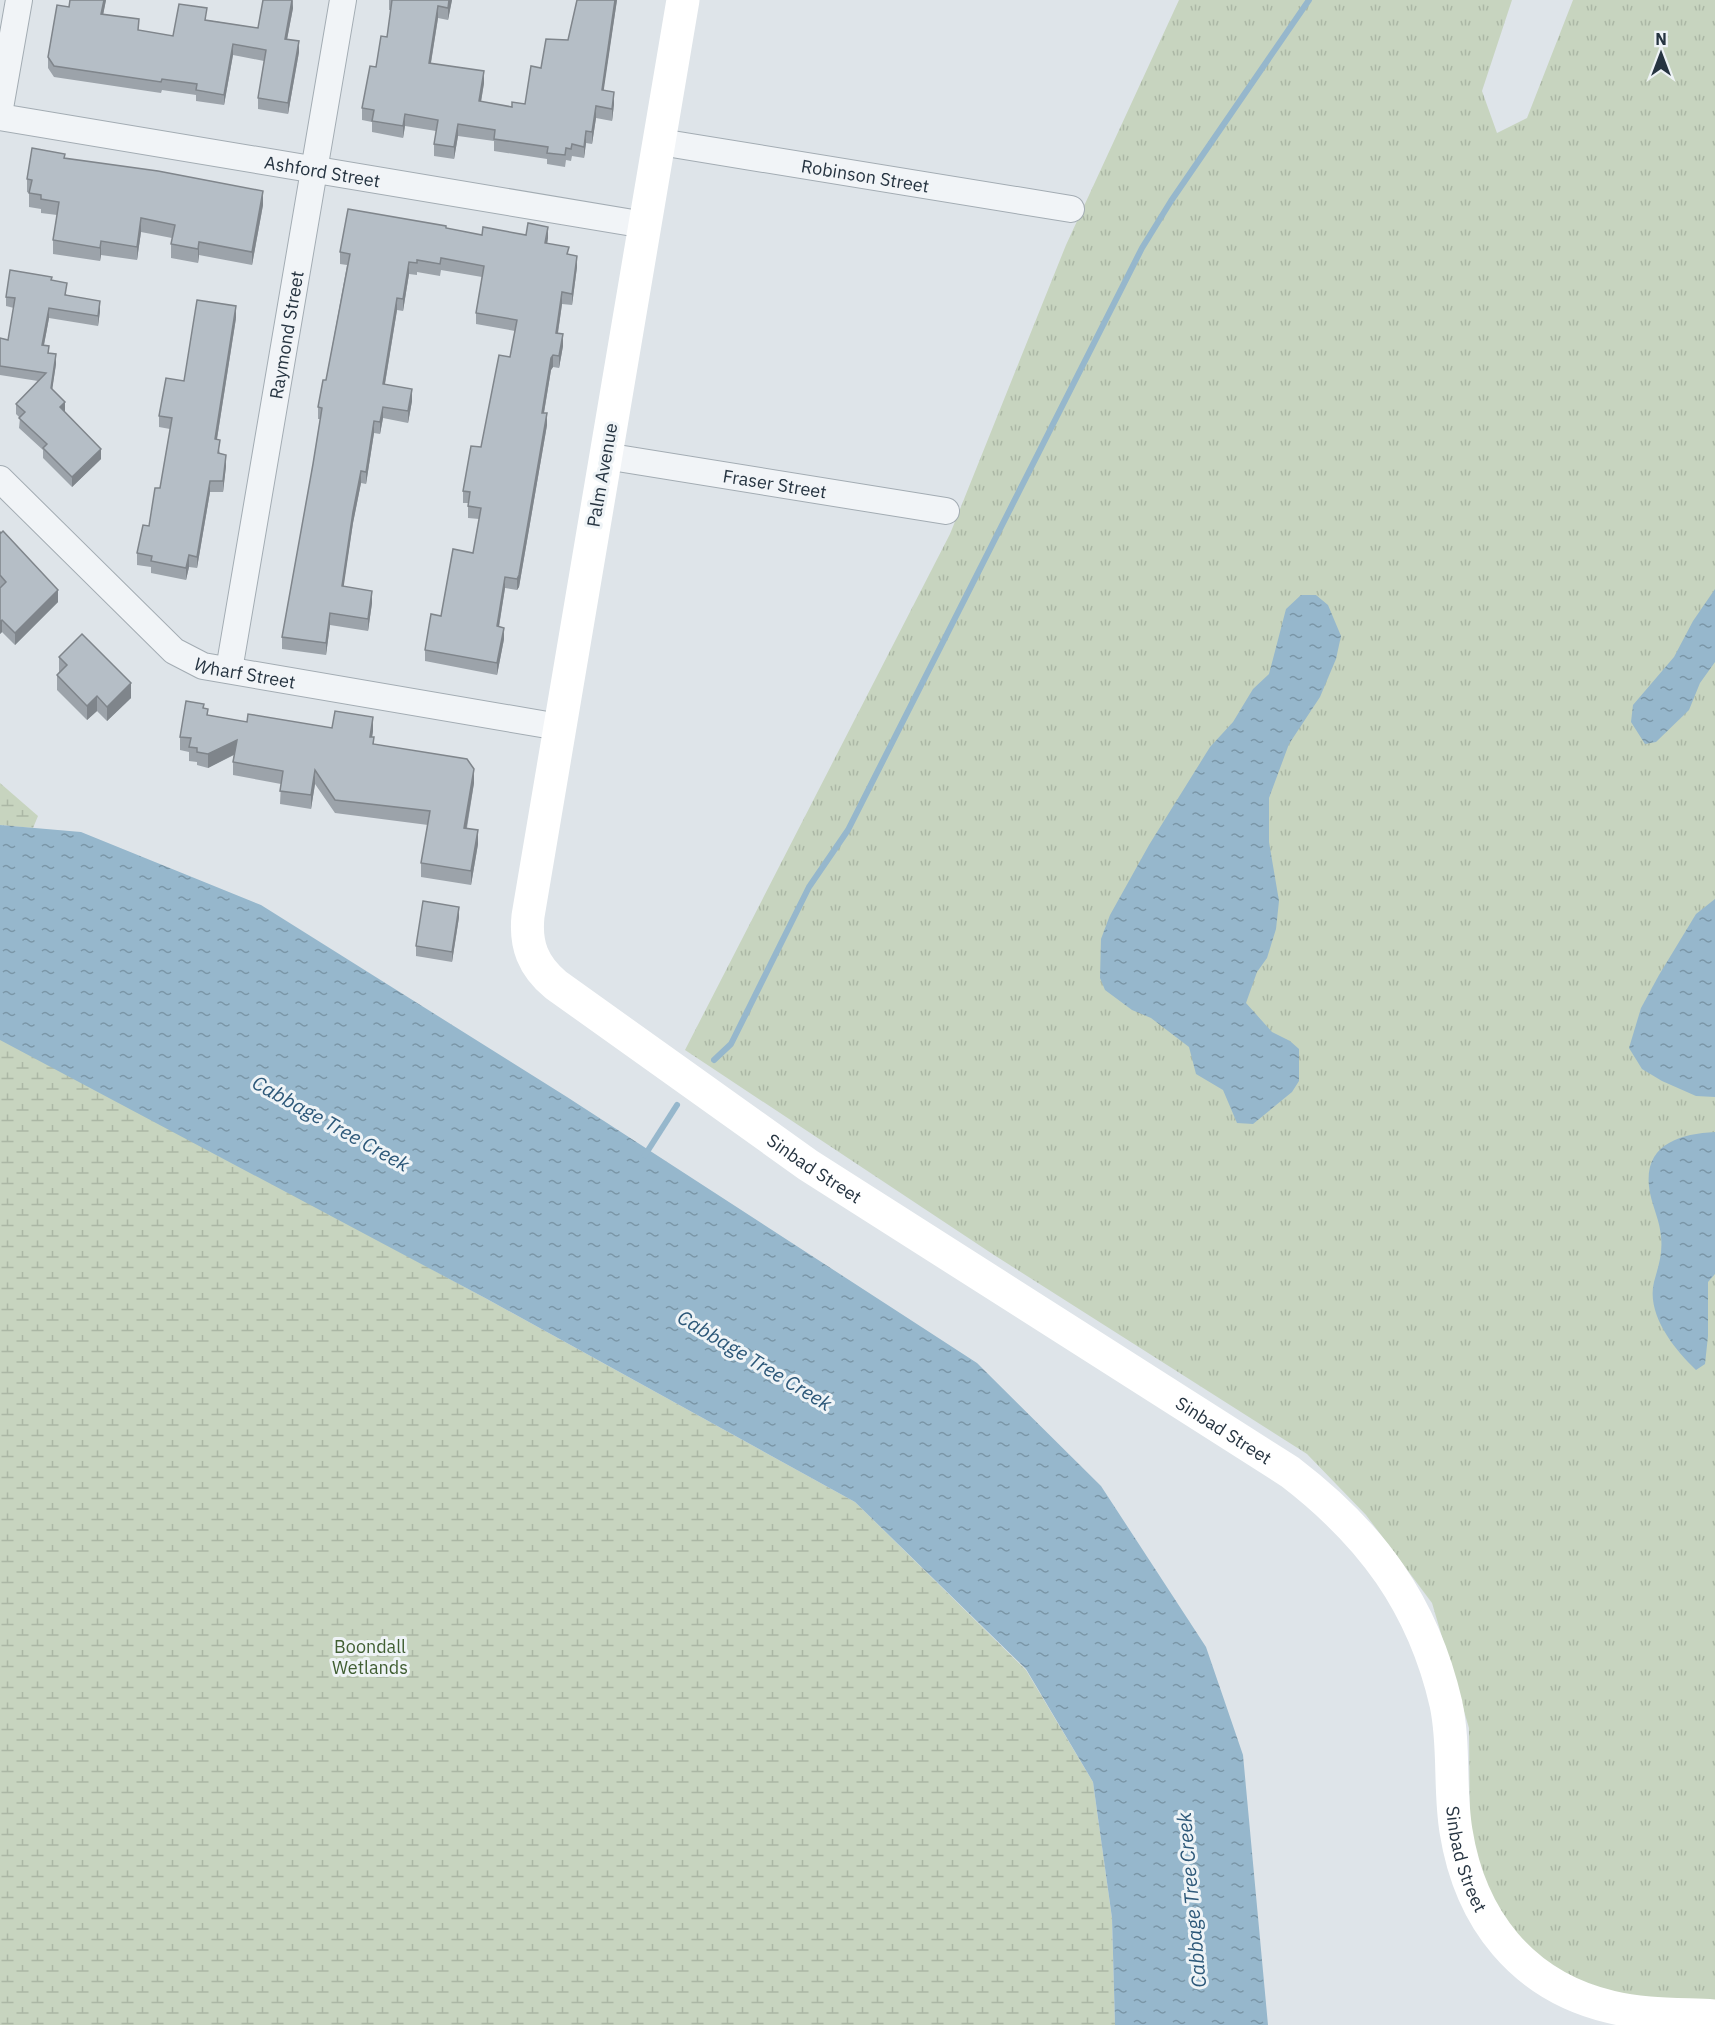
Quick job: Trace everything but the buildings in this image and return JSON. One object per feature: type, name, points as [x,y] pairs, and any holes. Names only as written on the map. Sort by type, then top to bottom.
[{"type":"street","points":[[0,108],[19,0]]},
{"type":"street","name":"Raymond Street","points":[[230,670],[343,0]]},
{"type":"street","name":"Palm Avenue","points":[[529,950],[528,916],[683,0]]},
{"type":"street","name":"Ashford Street","points":[[0,117],[645,225]]},
{"type":"street","name":"Robinson Street","points":[[660,142],[1071,209]]},
{"type":"street","name":"Fraser Street","points":[[605,456],[946,511]]},
{"type":"street","name":"Wharf Street","points":[[0,479],[174,651],[203,666],[559,727]]},
{"type":"street","name":"Sinbad Street","points":[[529,950],[538,967],[556,985],[808,1165],[1290,1472],[1337,1510],[1390,1572],[1407,1598],[1429,1646],[1446,1706],[1452,1803],[1461,1860],[1475,1900],[1494,1930],[1527,1966],[1570,1993],[1590,2001],[1635,2011],[1715,2016]]},
{"type":"green space","points":[[1179,0],[1512,0],[1482,91],[1497,133],[1527,118],[1573,0],[1715,0],[1715,2006],[1611,1993],[1573,1981],[1531,1953],[1498,1921],[1470,1838],[1469,1728],[1432,1603],[1366,1515],[1307,1454],[994,1255],[685,1050],[950,534],[1066,245]]},
{"type":"green space","points":[[0,783],[38,816],[33,828],[0,825]]},
{"type":"green space","name":"Boondall Wetlands","points":[[0,1036],[487,1299],[855,1502],[1026,1670],[1093,1782],[1112,1918],[1115,2025],[0,2025]]},
{"type":"water","points":[[1715,589],[1715,662],[1700,683],[1689,710],[1656,742],[1645,744],[1631,722],[1633,705],[1674,657],[1693,621]]},
{"type":"water","points":[[1301,595],[1316,595],[1328,605],[1341,636],[1336,659],[1320,697],[1289,744],[1269,798],[1269,842],[1279,901],[1276,929],[1267,958],[1257,972],[1246,1003],[1272,1032],[1290,1041],[1299,1049],[1299,1081],[1292,1092],[1253,1124],[1237,1123],[1223,1090],[1196,1074],[1189,1047],[1151,1018],[1132,1010],[1105,990],[1100,978],[1101,939],[1110,915],[1149,845],[1210,747],[1233,722],[1253,689],[1269,674],[1286,609]]},
{"type":"water","name":"Cabbage Tree Creek","points":[[0,825],[81,832],[261,905],[567,1097],[977,1363],[1101,1486],[1206,1647],[1243,1755],[1268,2025],[1115,2025],[1112,1918],[1093,1782],[1026,1669],[855,1502],[487,1299],[0,1040]]},
{"type":"water","points":[[1715,899],[1715,1097],[1696,1096],[1662,1081],[1642,1069],[1629,1048],[1641,1008],[1659,975],[1696,914]]},
{"type":"water","points":[[1715,1132],[1715,1274],[1708,1282],[1708,1336],[1705,1364],[1696,1370],[1671,1341],[1654,1306],[1654,1282],[1660,1260],[1661,1243],[1659,1225],[1650,1193],[1649,1177],[1651,1164],[1665,1146],[1688,1136]]},
{"type":"waterway","points":[[714,1060],[731,1044],[809,887],[848,830],[1142,248],[1171,201],[1309,0]]},
{"type":"waterway","points":[[645,1155],[677,1105]]}]
